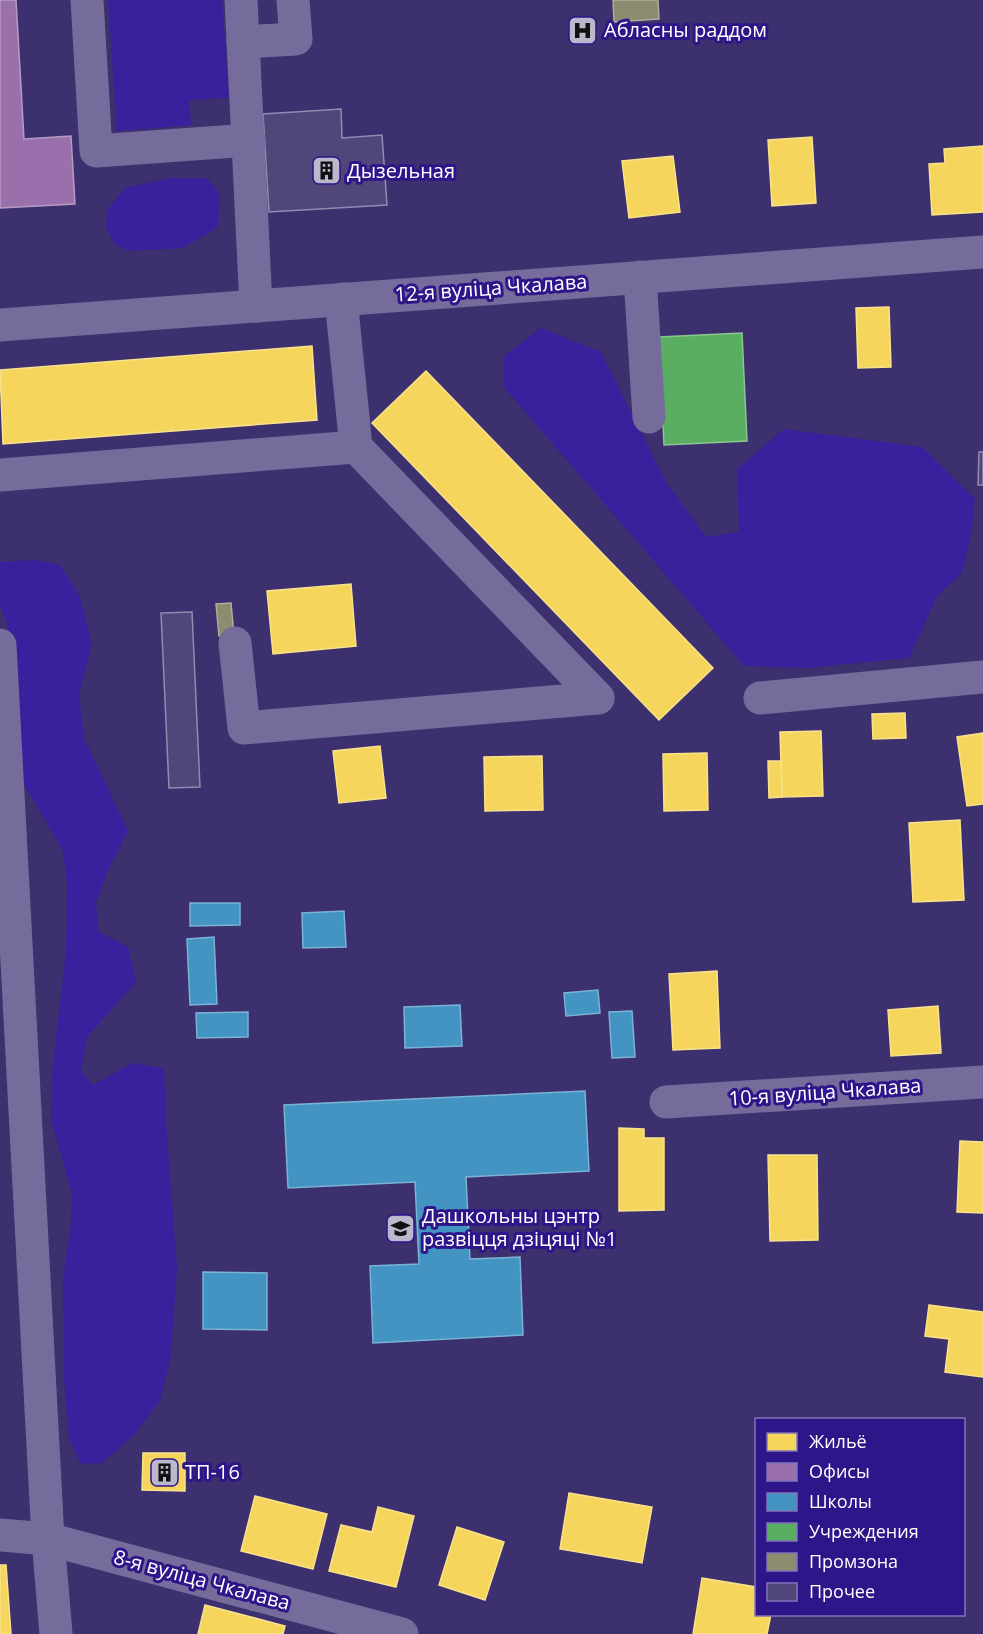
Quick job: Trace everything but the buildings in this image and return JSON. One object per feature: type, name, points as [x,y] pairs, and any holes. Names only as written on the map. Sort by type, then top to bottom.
[{"type":"street","points":[[87,0],[96,151],[249,140]]},
{"type":"street","points":[[241,0],[256,306]]},
{"type":"street","points":[[243,42],[296,39],[293,0]]},
{"type":"street","name":"12-я вуліца Чкалава","points":[[0,325],[983,252]]},
{"type":"street","points":[[640,277],[649,417]]},
{"type":"street","points":[[235,642],[244,728],[598,698],[356,447],[343,299]]},
{"type":"street","points":[[0,475],[356,447]]},
{"type":"street","points":[[0,645],[9,998],[56,1634]]},
{"type":"street","points":[[760,698],[983,677]]},
{"type":"street","name":"10-я вуліца Чкалава","points":[[666,1102],[983,1082]]},
{"type":"street","name":"8-я вуліца Чкалава","points":[[0,1535],[48,1539],[402,1634]]},
{"type":"shaded area","points":[[108,0],[222,0],[229,98],[189,100],[191,125],[117,131]]},
{"type":"shaded area","points":[[170,178],[207,178],[220,194],[218,227],[183,248],[128,251],[113,242],[106,227],[108,209],[125,188]]},
{"type":"shaded area","points":[[541,328],[601,352],[666,482],[706,537],[739,532],[737,469],[784,429],[922,447],[975,499],[971,536],[962,573],[937,596],[909,658],[806,668],[744,666],[504,387],[504,356]]},
{"type":"shaded area","points":[[35,560],[60,565],[80,597],[92,644],[79,693],[84,738],[128,831],[109,868],[96,902],[99,932],[128,947],[136,982],[87,1037],[81,1071],[93,1085],[132,1063],[164,1068],[177,1267],[171,1356],[160,1400],[135,1434],[102,1463],[81,1464],[69,1438],[64,1378],[63,1280],[71,1224],[72,1194],[51,1119],[52,1074],[66,951],[67,883],[63,851],[20,777],[7,623],[0,607],[0,562]]},
{"type":"place","name":"Абласны раддом","points":[[583,30]]},
{"type":"place","name":"Дызельная","points":[[326,171]]},
{"type":"place","name":"Дашкольны цэнтр развіцця дзіцяці №1","points":[[401,1228]]},
{"type":"place","name":"ТП-16","points":[[164,1472]]}]
